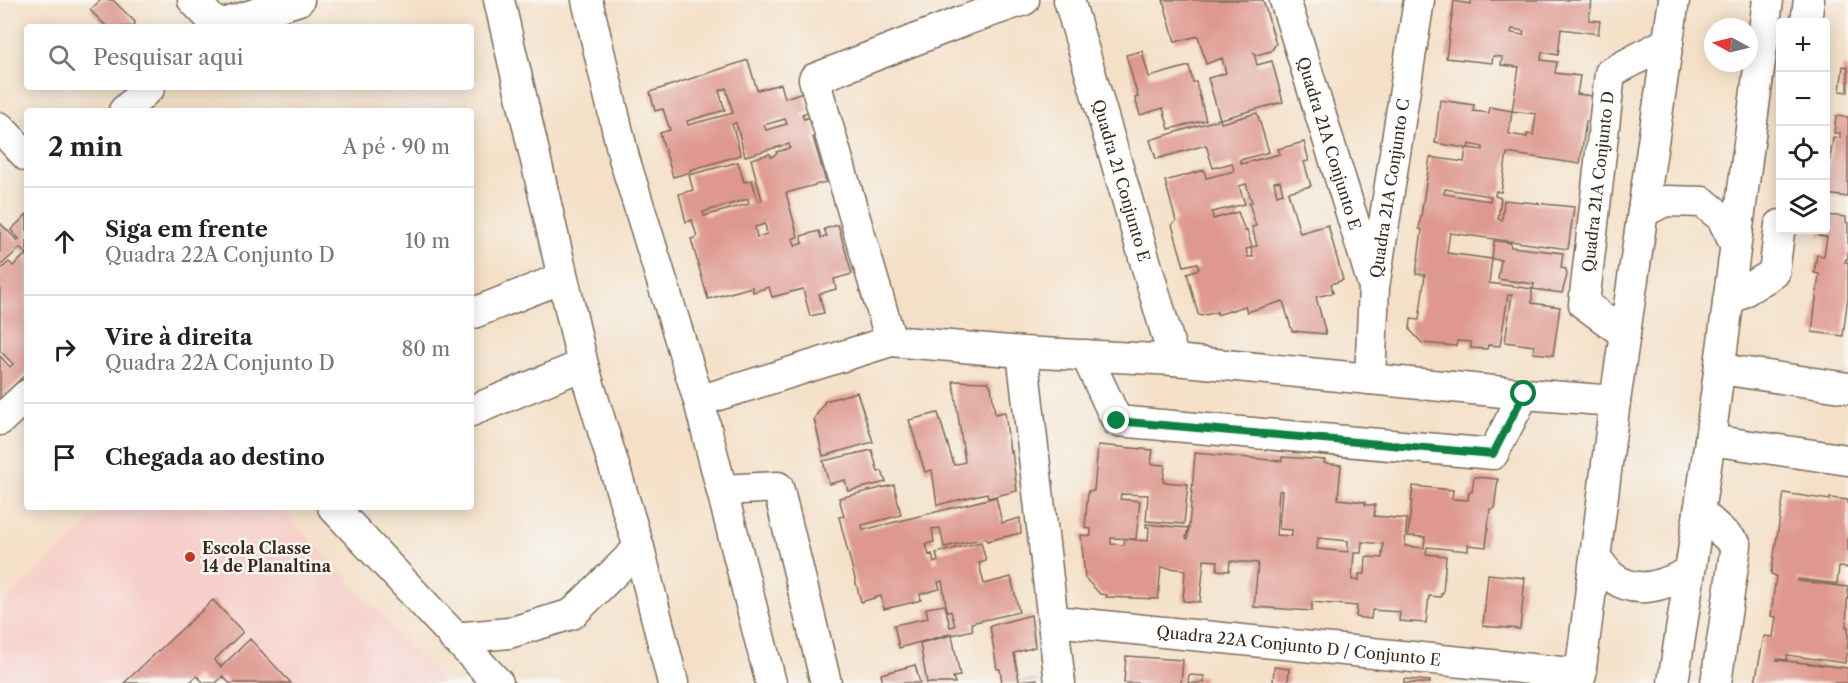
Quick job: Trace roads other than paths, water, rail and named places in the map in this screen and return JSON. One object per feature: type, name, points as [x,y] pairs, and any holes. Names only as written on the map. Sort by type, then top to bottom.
[{"type":"street","points":[[193,0],[213,24]]},
{"type":"street","points":[[221,24],[299,0]]},
{"type":"street","points":[[499,0],[583,365],[639,548],[673,683]]},
{"type":"street","points":[[587,0],[624,158],[699,401],[771,683]]},
{"type":"street","points":[[891,341],[814,79],[961,10],[1024,0]]},
{"type":"street","name":"Quadra 21 Conjunto E","points":[[1069,0],[1174,360]]},
{"type":"street","name":"Quadra 21A Conjunto E","points":[[1285,0],[1374,287]]},
{"type":"street","name":"Quadra 21A Conjunto C","points":[[1370,379],[1374,287],[1419,0]]},
{"type":"street","points":[[1580,679],[1615,401],[1674,0]]},
{"type":"street","points":[[1673,683],[1720,369],[1768,0]]},
{"type":"street","points":[[1807,18],[1809,0]]},
{"type":"street","name":"Quadra 21A Conjunto D","points":[[1625,334],[1584,304],[1610,73],[1668,42]]},
{"type":"street","points":[[127,108],[147,90]]},
{"type":"street","points":[[1643,212],[1665,201],[1703,202],[1722,218],[1735,244]]},
{"type":"street","points":[[1728,302],[1774,273],[1779,234]]},
{"type":"street","points":[[474,313],[562,278]]},
{"type":"street","points":[[699,401],[891,341],[1022,352],[1174,360],[1615,401]]},
{"type":"street","points":[[1022,352],[1060,683]]},
{"type":"street","points":[[1086,355],[1117,421],[1493,454],[1524,394]]},
{"type":"street","points":[[474,410],[583,365]]},
{"type":"street","points":[[1720,369],[1848,387]]},
{"type":"street","points":[[0,420],[24,398]]},
{"type":"street","points":[[1710,440],[1848,459]]},
{"type":"street","points":[[722,490],[778,487],[826,683]]},
{"type":"street","points":[[336,510],[498,683]]},
{"type":"street","points":[[1699,511],[1736,545],[1716,683]]},
{"type":"street","points":[[454,638],[509,633],[572,614],[639,548]]},
{"type":"street","points":[[1596,558],[1610,576],[1624,585],[1645,587],[1665,585],[1689,572]]},
{"type":"street","name":"Quadra 22A Conjunto D / Conjunto E","points":[[1054,621],[1580,679]]},
{"type":"place","name":"Escola Classe 14 de Planaltina","points":[[190,557]]}]
